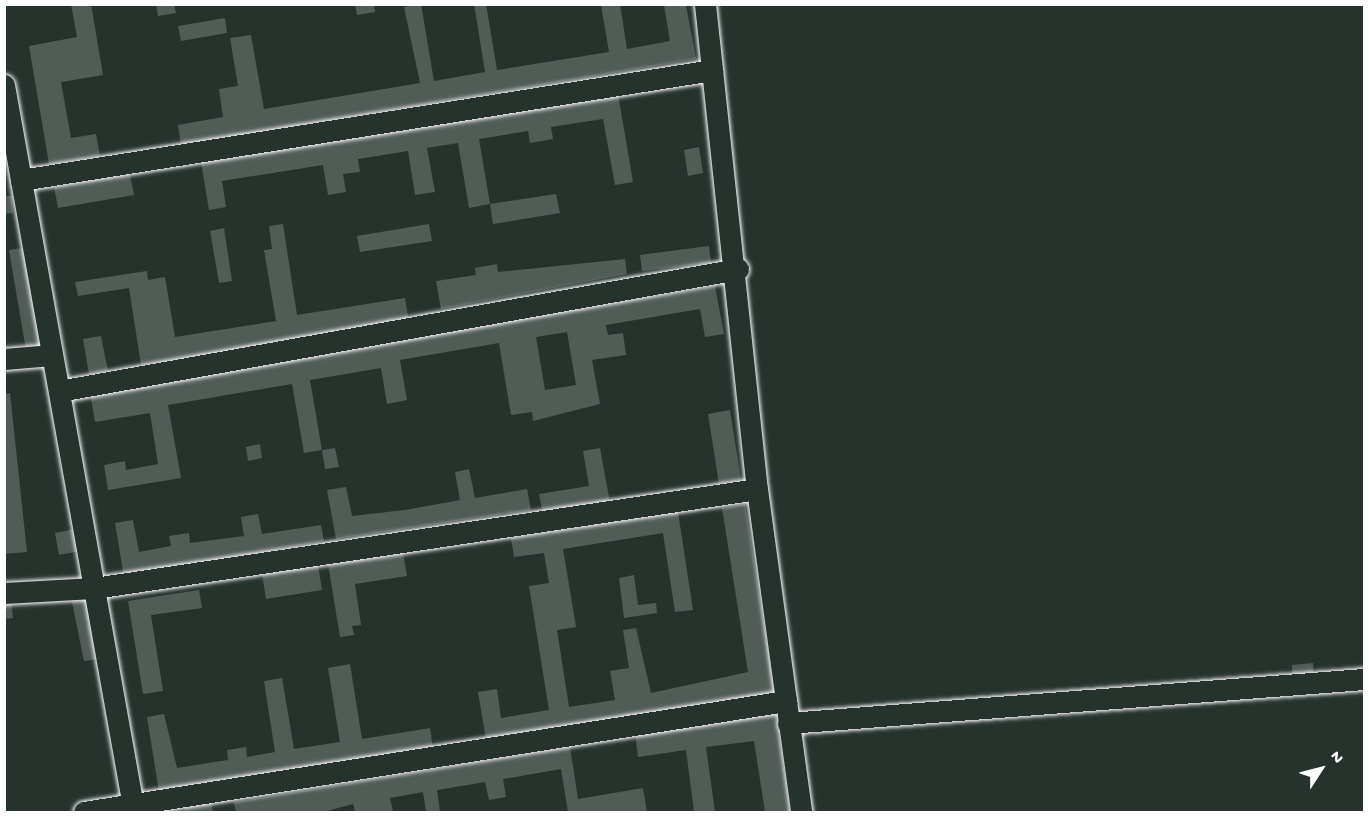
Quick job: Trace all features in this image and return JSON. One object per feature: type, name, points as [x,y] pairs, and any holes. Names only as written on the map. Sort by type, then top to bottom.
[{"type":"street","points":[[705,4],[738,270],[757,489],[801,813]]},
{"type":"street","points":[[21,180],[712,70]]},
{"type":"street","points":[[4,85],[133,809]]},
{"type":"street","points":[[59,391],[738,270]]},
{"type":"street","points":[[4,359],[52,355]]},
{"type":"street","points":[[4,593],[94,588],[757,489]]},
{"type":"street","points":[[788,723],[1365,679]]},
{"type":"street","points":[[84,813],[133,809],[786,701]]},
{"type":"building","points":[[71,4],[91,4],[103,75],[61,82],[71,138],[96,134],[100,156],[49,164],[29,46],[77,37]]},
{"type":"building","points":[[156,4],[174,4],[176,13],[158,16]]},
{"type":"building","points":[[355,4],[374,4],[375,12],[357,15]]},
{"type":"building","points":[[421,4],[434,81],[485,72],[474,4],[486,4],[497,70],[609,52],[601,5],[620,4],[627,49],[670,41],[664,5],[686,5],[696,59],[181,145],[178,125],[223,117],[219,89],[238,86],[230,38],[251,35],[264,109],[420,83],[404,7]]},
{"type":"building","points":[[225,18],[227,33],[181,41],[178,26]]},
{"type":"building","points":[[618,94],[633,182],[615,185],[603,119],[551,127],[553,139],[530,143],[528,131],[479,139],[490,204],[469,208],[458,143],[427,148],[435,192],[415,195],[408,151],[358,159],[360,172],[343,174],[346,192],[328,195],[323,165],[222,181],[226,207],[209,210],[201,162]]},
{"type":"building","points":[[699,147],[703,173],[688,176],[684,150]]},
{"type":"building","points":[[130,174],[134,195],[58,208],[54,187]]},
{"type":"building","points":[[556,194],[560,213],[493,224],[490,204]]},
{"type":"building","points":[[4,196],[12,196],[13,213],[4,214]]},
{"type":"building","points":[[283,224],[297,315],[405,298],[409,322],[141,365],[129,288],[78,296],[75,282],[147,271],[148,280],[165,277],[175,337],[276,321],[264,250],[272,249],[269,226]]},
{"type":"building","points":[[429,224],[432,241],[360,252],[357,236]]},
{"type":"building","points":[[224,228],[232,281],[219,283],[210,231]]},
{"type":"building","points":[[709,246],[711,263],[642,271],[640,255]]},
{"type":"building","points":[[28,247],[45,346],[26,350],[9,250]]},
{"type":"building","points":[[625,259],[627,274],[441,309],[436,281],[476,275],[475,268],[497,264],[498,272]]},
{"type":"building","points":[[715,286],[724,334],[705,337],[700,309],[606,325],[608,335],[623,333],[626,355],[592,360],[600,404],[533,421],[532,412],[511,415],[499,343],[400,360],[407,400],[387,404],[381,368],[310,380],[322,450],[304,453],[292,384],[168,405],[181,478],[108,490],[104,465],[125,461],[126,470],[158,464],[150,413],[95,422],[90,392]],"holes":[[[567,332],[576,385],[545,390],[536,337]]]},
{"type":"building","points":[[101,336],[108,371],[89,374],[83,339]]},
{"type":"building","points":[[10,393],[27,552],[4,554],[4,394]]},
{"type":"building","points":[[730,410],[741,480],[719,484],[708,414]]},
{"type":"building","points":[[260,444],[262,458],[248,461],[246,447]]},
{"type":"building","points":[[335,448],[339,467],[325,469],[322,450]]},
{"type":"building","points":[[600,448],[610,503],[543,514],[539,494],[589,486],[583,451]]},
{"type":"building","points":[[469,469],[475,498],[527,489],[531,510],[336,539],[327,490],[346,487],[352,516],[405,510],[460,500],[455,472]]},
{"type":"building","points":[[745,504],[775,694],[486,739],[478,692],[497,689],[501,718],[549,710],[529,586],[549,583],[544,553],[514,557],[511,538],[678,512],[693,610],[675,612],[663,533],[563,549],[576,627],[557,630],[569,707],[615,700],[610,671],[629,668],[623,630],[636,628],[651,693],[748,672],[722,508]]},
{"type":"building","points":[[258,514],[262,534],[321,525],[324,541],[124,577],[115,523],[133,520],[139,552],[171,546],[169,536],[189,533],[190,543],[244,536],[241,517]]},
{"type":"building","points":[[76,529],[80,551],[59,555],[55,533]]},
{"type":"building","points":[[403,553],[407,576],[355,584],[361,625],[352,626],[354,635],[340,637],[328,564]]},
{"type":"building","points":[[318,565],[322,590],[266,599],[262,574]]},
{"type":"building","points":[[634,575],[638,605],[656,603],[657,613],[624,618],[619,578]]},
{"type":"building","points":[[199,590],[202,608],[151,615],[163,691],[143,694],[128,601]]},
{"type":"building","points":[[90,594],[100,659],[84,661],[71,597]]},
{"type":"building","points":[[11,597],[13,618],[4,619],[4,598]]},
{"type":"building","points":[[1313,663],[1314,681],[1293,682],[1292,665]]},
{"type":"building","points":[[350,664],[362,739],[430,728],[433,749],[159,792],[147,717],[164,714],[177,768],[228,760],[227,750],[246,747],[247,757],[275,752],[264,681],[282,678],[294,749],[340,742],[328,668]]},
{"type":"building","points":[[776,714],[790,812],[765,812],[754,741],[706,747],[715,812],[694,812],[686,750],[638,757],[635,733]]},
{"type":"building","points":[[570,747],[578,799],[643,788],[647,812],[568,812],[561,769],[503,779],[506,797],[489,800],[485,782],[437,790],[440,812],[426,812],[423,792],[390,798],[393,812],[355,812],[353,804],[323,812],[236,812],[234,802]]},
{"type":"building","points":[[211,803],[213,812],[185,812],[184,807]]}]
